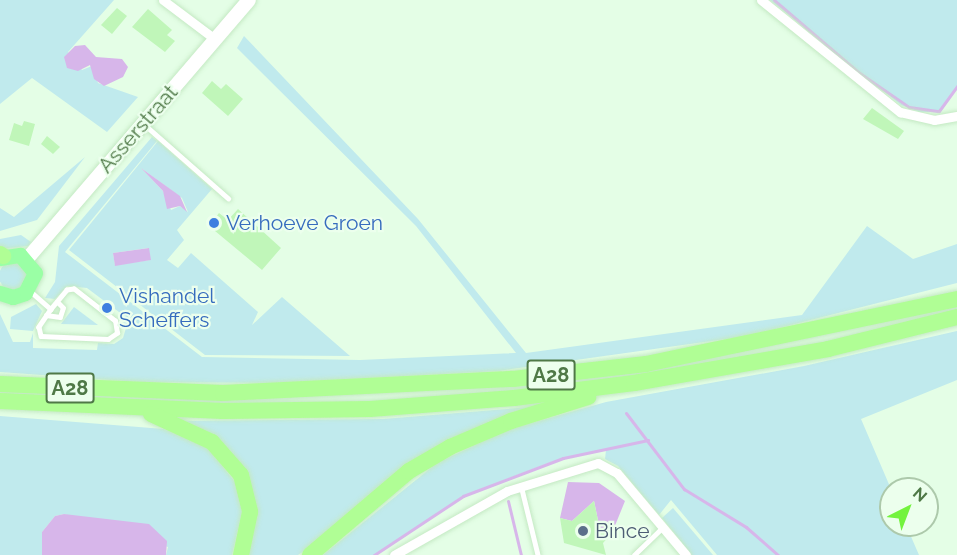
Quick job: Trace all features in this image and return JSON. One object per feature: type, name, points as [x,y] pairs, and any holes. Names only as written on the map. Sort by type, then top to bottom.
[{"type":"highway","name":"A28","points":[[0,384],[223,393],[513,379],[646,364],[957,299]]},
{"type":"highway","name":"A28","points":[[0,401],[138,410],[370,409],[634,383],[828,349],[957,317]]},
{"type":"highway","name":"A28","points":[[310,555],[409,471],[450,447],[511,421],[634,383]]},
{"type":"highway","name":"A28","points":[[138,410],[201,436],[233,463],[247,488],[250,512],[241,555]]},
{"type":"main road","name":"Asserstraat","points":[[27,258],[249,0]]},
{"type":"main road","points":[[1,256],[27,258],[35,273],[29,290],[2,297]]},
{"type":"street","points":[[163,0],[215,39]]},
{"type":"street","points":[[760,0],[900,112],[934,120],[957,116]]},
{"type":"street","points":[[394,555],[459,514],[521,486],[592,464],[607,465],[686,555]]},
{"type":"lane","points":[[143,123],[228,198]]},
{"type":"lane","points":[[29,290],[51,309]]},
{"type":"lane","points":[[67,290],[74,290],[115,321],[117,333],[108,339],[45,337],[39,327],[57,302],[67,290]]},
{"type":"lane","points":[[46,315],[60,317],[63,308],[57,302]]},
{"type":"lane","points":[[521,486],[538,555]]},
{"type":"lane","points":[[634,555],[663,527]]},
{"type":"shaded area","points":[[0,0],[114,0],[68,52],[82,70],[92,66],[98,83],[138,97],[107,132],[32,78],[0,104]]},
{"type":"shaded area","points":[[770,0],[957,0],[957,88],[940,112],[920,112],[901,105]]},
{"type":"shaded area","points":[[244,36],[418,219],[526,353],[802,315],[867,226],[913,259],[957,244],[957,283],[747,336],[498,371],[273,383],[139,382],[0,372],[0,314],[13,342],[30,342],[33,333],[33,348],[97,350],[98,343],[114,344],[123,338],[126,328],[119,312],[87,288],[67,286],[55,299],[45,298],[55,282],[59,246],[152,137],[157,141],[65,252],[202,357],[360,360],[516,353],[416,226],[237,48]]},
{"type":"shaded area","points":[[85,45],[96,57],[122,59],[128,67],[123,77],[104,86],[94,79],[90,65],[78,71],[67,68],[64,57],[75,46]]},
{"type":"shaded area","points":[[158,141],[212,189],[177,230],[184,240],[167,260],[178,268],[191,253],[258,312],[252,325],[282,297],[350,356],[205,355],[69,250]],"holes":[[[141,168],[182,198],[188,212],[180,206],[171,210],[163,191]],[[148,248],[150,260],[115,265],[113,253]]]},
{"type":"shaded area","points":[[85,157],[37,220],[0,231],[0,208],[14,217]]},
{"type":"shaded area","points":[[141,168],[180,196],[187,212],[180,206],[167,209],[163,191]]},
{"type":"shaded area","points":[[21,235],[31,242],[28,246],[0,249],[0,239]]},
{"type":"shaded area","points":[[149,248],[151,260],[115,266],[113,253]]},
{"type":"shaded area","points":[[13,262],[23,266],[27,276],[23,286],[13,290],[3,286],[-1,276],[3,266]]},
{"type":"shaded area","points":[[36,304],[42,311],[33,331],[10,329],[11,317]]},
{"type":"shaded area","points":[[74,307],[98,325],[61,324]]},
{"type":"shaded area","points":[[957,331],[957,380],[861,419],[886,477],[879,477],[879,537],[911,537],[919,555],[717,555],[671,500],[659,515],[618,466],[605,459],[606,450],[551,462],[463,496],[374,555],[323,555],[437,463],[507,430],[606,402],[804,366]]},
{"type":"shaded area","points":[[543,406],[482,427],[298,555],[245,555],[251,488],[177,421],[383,419]]},
{"type":"shaded area","points":[[0,416],[164,429],[208,448],[238,486],[243,508],[232,555],[166,555],[168,547],[64,514],[55,516],[42,532],[42,555],[0,555]]},
{"type":"shaded area","points":[[568,482],[599,483],[625,501],[612,533],[600,530],[594,501],[572,521],[560,518]]},
{"type":"shaded area","points":[[673,508],[713,555],[692,555],[662,518]]},
{"type":"shaded area","points":[[64,514],[149,524],[167,541],[166,555],[42,555],[42,532],[55,516]]},
{"type":"building","points":[[117,8],[127,16],[112,34],[101,25]]},
{"type":"building","points":[[148,9],[172,30],[167,35],[175,41],[165,52],[132,27]]},
{"type":"building","points":[[212,81],[221,89],[226,84],[243,99],[228,116],[202,93]]},
{"type":"building","points":[[872,108],[904,131],[898,139],[863,119]]},
{"type":"building","points":[[24,121],[35,124],[29,146],[9,140],[14,123],[22,126]]},
{"type":"building","points":[[47,136],[60,147],[53,154],[41,144]]},
{"type":"building","points":[[238,209],[281,248],[262,270],[209,226],[219,213],[228,220]]},
{"type":"building","points":[[594,501],[600,530],[612,533],[603,543],[606,555],[564,543],[560,518],[572,521]]},
{"type":"waterway","points":[[774,0],[858,72],[909,107],[939,111],[957,86]]},
{"type":"waterway","points":[[626,413],[684,489],[746,527],[778,555]]},
{"type":"waterway","points":[[374,555],[463,496],[563,458],[648,440]]},
{"type":"waterway","points":[[508,501],[521,555]]},
{"type":"place","name":"Verhoeve Groen","points":[[214,223]]},
{"type":"place","name":"Vishandel Scheffers","points":[[107,308]]},
{"type":"place","name":"Bince","points":[[583,531]]}]
